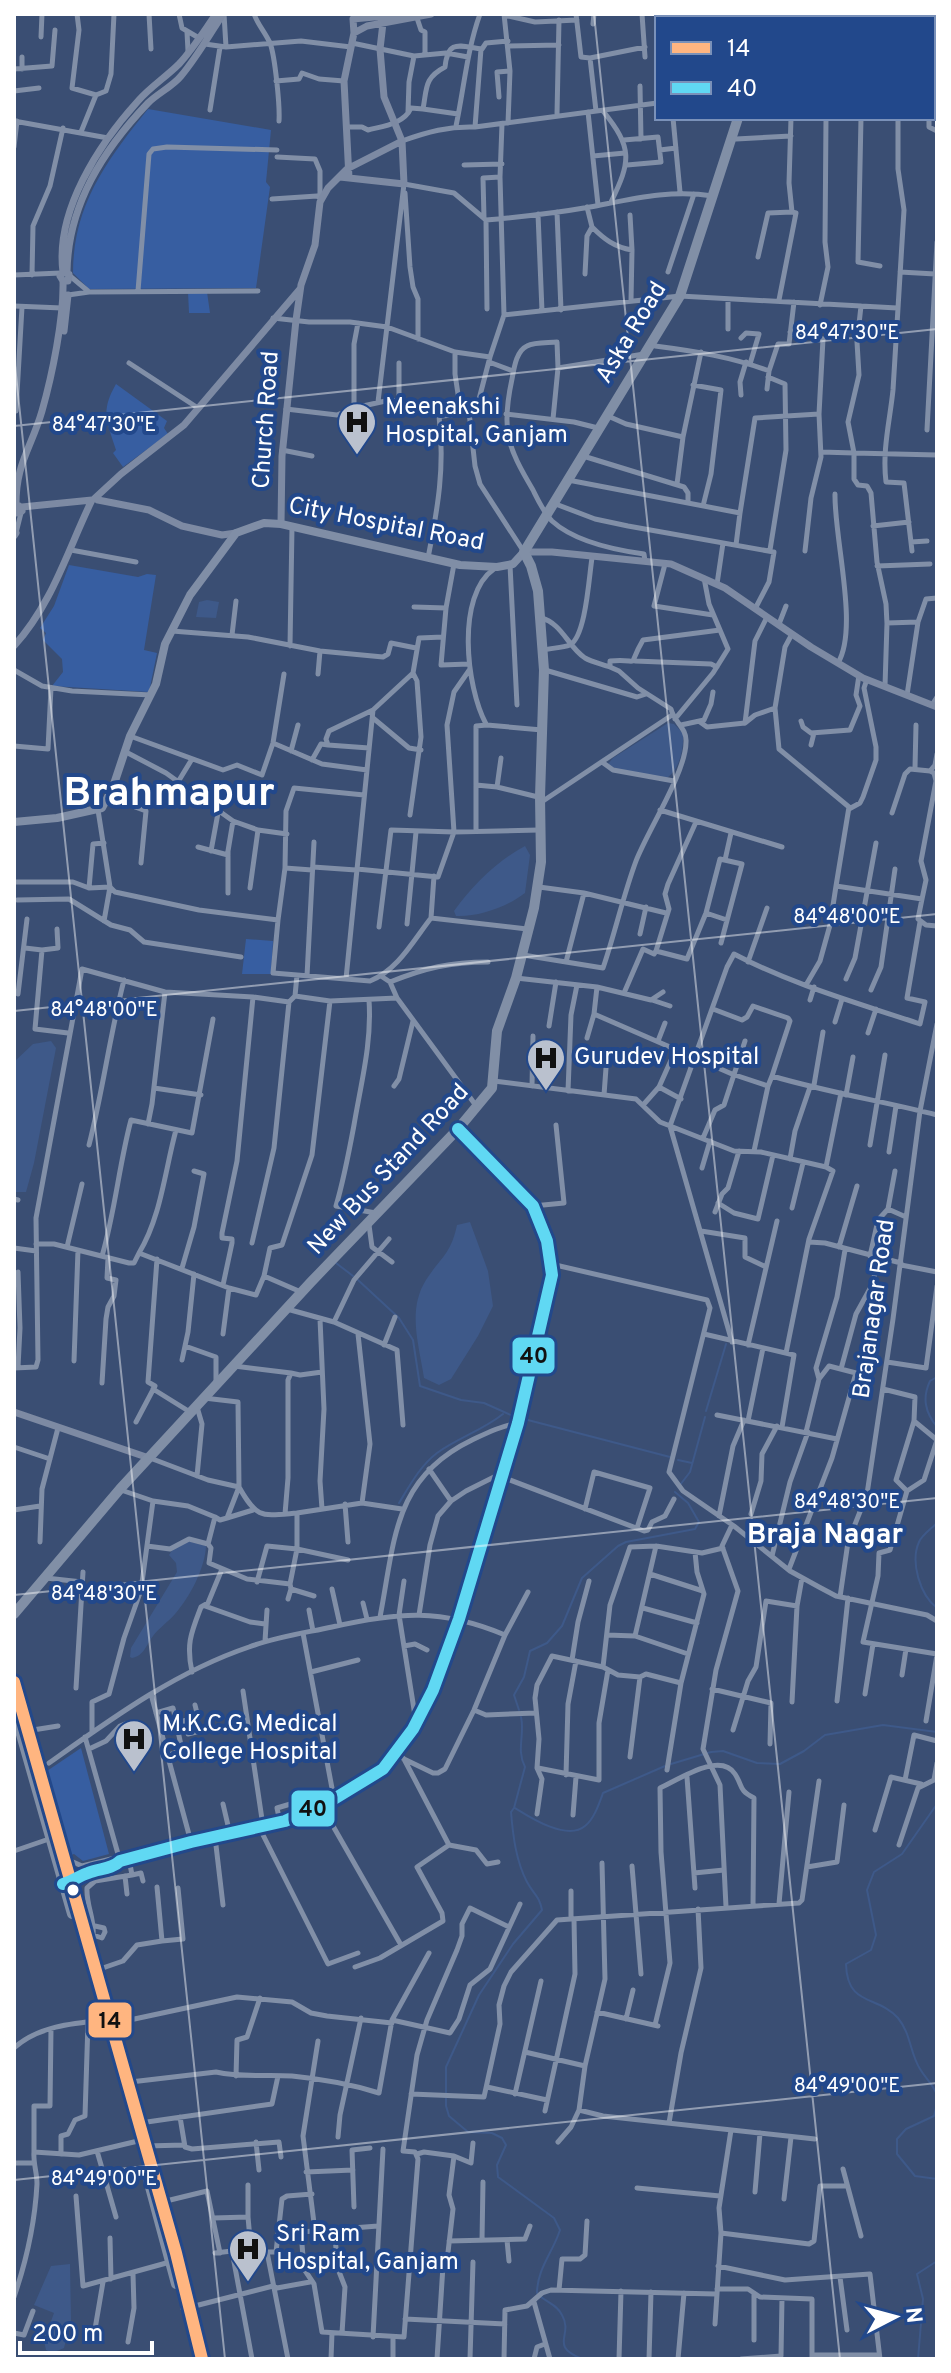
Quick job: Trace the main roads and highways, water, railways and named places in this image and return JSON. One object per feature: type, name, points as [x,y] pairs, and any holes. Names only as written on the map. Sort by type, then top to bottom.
[{"type":"highway","name":"Aska Road","points":[[524,552],[683,296],[739,120]]},
{"type":"highway","points":[[608,416],[655,346],[683,296],[740,120]]},
{"type":"highway","name":"New Bus Stand Road","points":[[14,1614],[120,1489],[487,1096],[493,1081],[497,1031],[516,978],[539,887],[544,670],[538,591],[524,552]]},
{"type":"highway","points":[[14,1682],[20,1731]]},
{"type":"highway","points":[[14,1710],[108,2021],[170,2262],[186,2308]]},
{"type":"highway","points":[[35,1773],[49,1839],[60,1864]]},
{"type":"highway","points":[[66,1883],[96,1970],[108,2021]]},
{"type":"highway","points":[[125,2083],[162,2202],[200,2359]]},
{"type":"main road","name":"City Hospital Road","points":[[14,822],[98,810],[108,797],[130,736],[151,695],[171,631],[190,595],[236,533],[264,523],[281,524],[454,564],[497,567],[510,565],[524,552]]},
{"type":"waterway","points":[[336,1263],[353,1276]]},
{"type":"waterway","points":[[358,1280],[399,1318],[413,1340],[420,1386],[461,1400],[484,1403],[513,1416]]},
{"type":"waterway","points":[[706,1411],[726,1344]]},
{"type":"waterway","points":[[937,1377],[930,1381],[926,1399],[927,1410],[937,1427]]},
{"type":"waterway","points":[[399,1503],[431,1458],[503,1414]]},
{"type":"waterway","points":[[680,1485],[690,1472],[705,1417]]},
{"type":"waterway","points":[[524,1419],[670,1457]]},
{"type":"waterway","points":[[678,1460],[692,1463]]},
{"type":"waterway","points":[[519,1710],[514,1695],[524,1677],[530,1651],[547,1643],[562,1626],[582,1578],[626,1542],[695,1529],[699,1522],[688,1503],[675,1492]]},
{"type":"waterway","points":[[937,1523],[920,1539],[916,1550],[916,1568],[921,1587],[937,1608]]},
{"type":"waterway","points":[[521,1717],[521,1754],[525,1767],[511,1812],[520,1866],[542,1910],[513,1944],[479,1995],[446,2067],[446,2106],[449,2116],[468,2132],[492,2133],[502,2138],[506,2145],[497,2165],[498,2177],[554,2218],[560,2230],[542,2268],[537,2293]]},
{"type":"waterway","points":[[671,1764],[723,1751],[757,1763],[780,1764],[825,1735],[883,1725],[937,1732]]},
{"type":"waterway","points":[[515,1808],[559,1830],[577,1830],[591,1819],[603,1793],[665,1766]]},
{"type":"waterway","points":[[937,1804],[902,1854],[874,1872],[867,1890],[876,1935],[871,1950],[846,1964],[848,1978],[858,1994],[898,2018],[922,2073],[937,2095]]},
{"type":"waterway","points":[[937,2104],[934,2116],[906,2129],[897,2139],[897,2154],[915,2176],[937,2179]]},
{"type":"waterway","points":[[918,2359],[923,2299],[917,2274],[937,2261]]},
{"type":"waterway","points":[[541,2297],[556,2307],[565,2322],[566,2349],[582,2359]]},
{"type":"place","name":"Meenakshi Hospital, Ganjam","points":[[357,456]]},
{"type":"place","name":"Gurudev Hospital","points":[[546,1092]]},
{"type":"place","name":"M.K.C.G. Medical College Hospital","points":[[134,1773]]},
{"type":"place","name":"Sri Ram Hospital, Ganjam","points":[[248,2283]]},
{"type":"district","name":"Brahmapur","points":[[169,795]]},
{"type":"district","name":"Braja Nagar","points":[[825,1536]]}]
